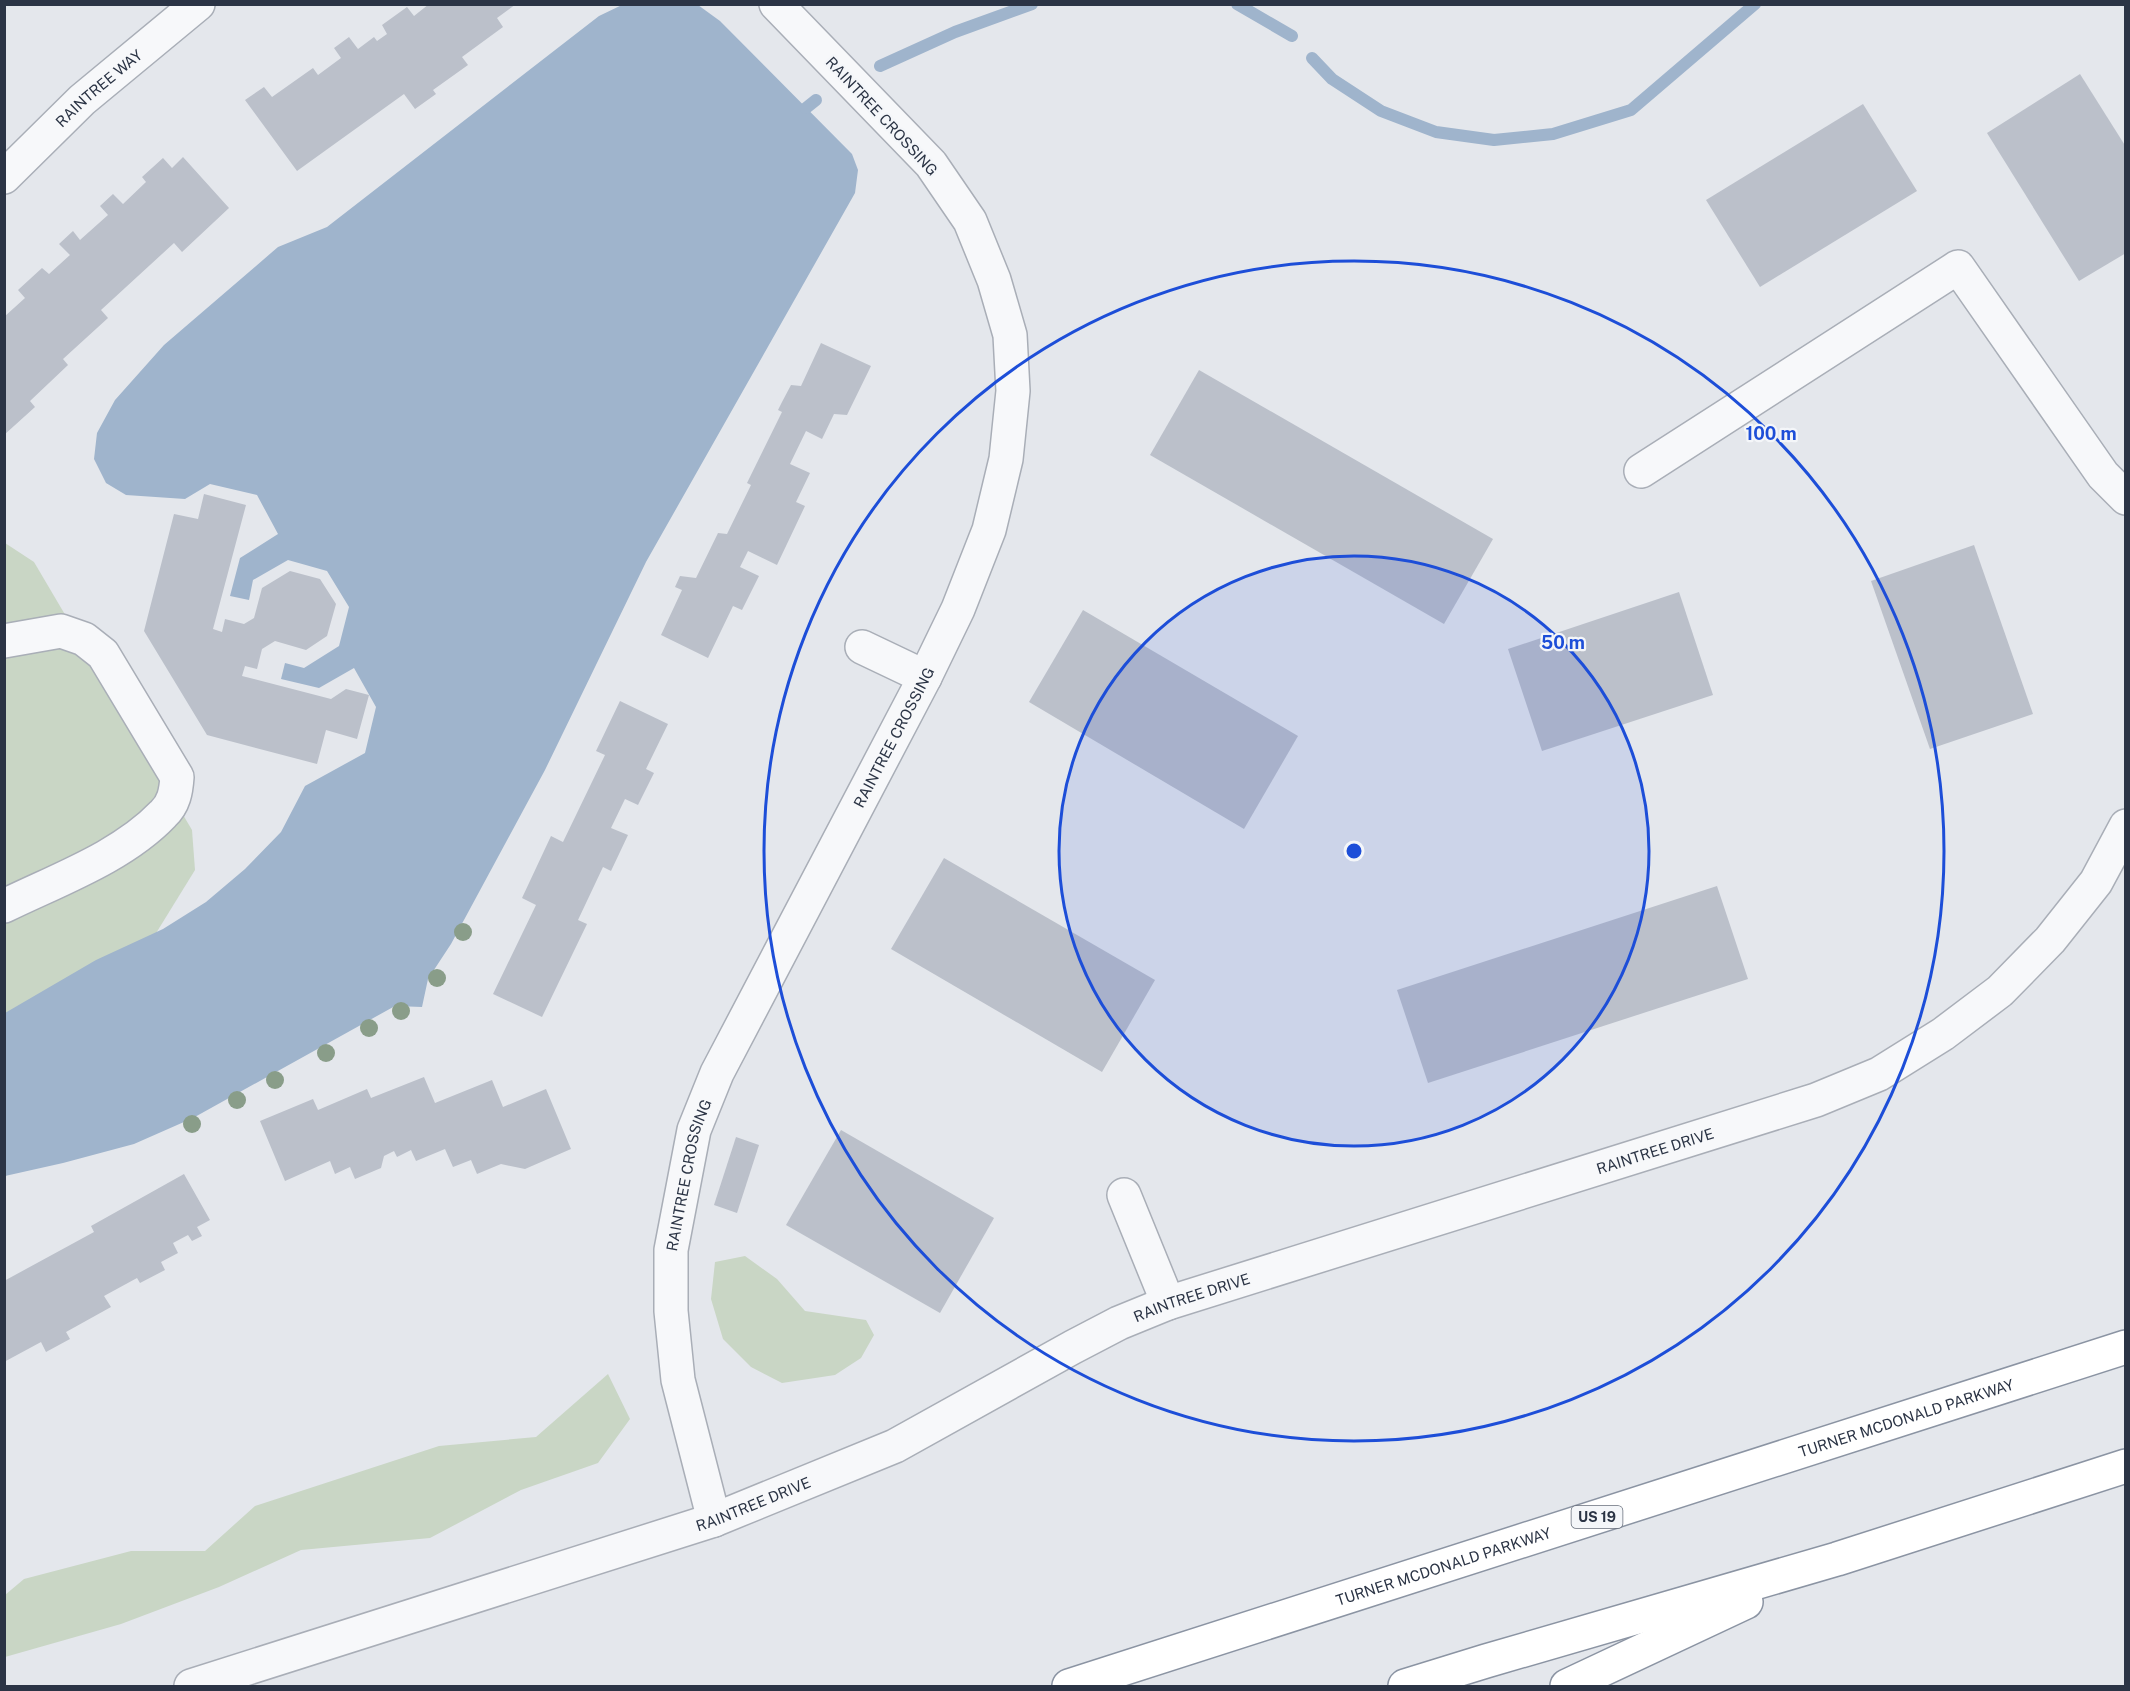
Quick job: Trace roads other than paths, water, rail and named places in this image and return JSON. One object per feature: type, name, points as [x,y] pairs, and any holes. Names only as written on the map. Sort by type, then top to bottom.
[{"type":"highway","name":"TURNER MCDONALD PARKWAY","points":[[1069,1686],[2126,1347]]},
{"type":"highway","points":[[1405,1686],[1837,1559],[2126,1466]]},
{"type":"highway","points":[[1567,1686],[1837,1559]]},
{"type":"street","name":"RAINTREE WAY","points":[[4,177],[82,100],[198,4]]},
{"type":"street","name":"RAINTREE CROSSING","points":[[714,1520],[678,1380],[671,1311],[671,1250],[694,1130],[717,1073],[925,677],[958,609],[989,530],[1006,459],[1013,391],[1010,335],[993,280],[970,221],[931,164],[776,4]]},
{"type":"street","points":[[1641,471],[1958,267],[2103,475],[2126,498]]},
{"type":"street","points":[[4,641],[61,631],[84,639],[97,649],[103,654],[177,777],[176,794],[165,813],[119,850],[4,906]]},
{"type":"street","points":[[862,647],[925,677]]},
{"type":"street","name":"RAINTREE DRIVE","points":[[191,1686],[714,1520],[896,1446],[1073,1347],[1119,1323],[1168,1303],[1816,1100],[1879,1074],[1943,1034],[2000,991],[2050,940],[2096,882],[2126,826]]},
{"type":"street","points":[[1124,1195],[1168,1303]]},
{"type":"water","points":[[624,4],[698,5],[720,21],[852,154],[858,170],[855,193],[646,562],[545,770],[451,944],[428,979],[422,1007],[395,1006],[193,1118],[134,1144],[5,1176],[5,1013],[96,960],[163,929],[206,902],[245,869],[281,832],[305,786],[365,753],[376,707],[354,668],[319,688],[281,679],[285,663],[304,668],[339,646],[349,607],[327,571],[288,560],[253,580],[249,600],[230,596],[240,558],[278,534],[257,495],[210,484],[185,499],[126,495],[106,483],[94,459],[97,433],[115,400],[164,345],[278,247],[327,227],[599,16]]},
{"type":"waterway","points":[[880,66],[955,32],[1032,4]]},
{"type":"waterway","points":[[1237,4],[1292,36]]},
{"type":"waterway","points":[[1312,58],[1332,79],[1381,111],[1436,132],[1494,140],[1553,134],[1631,110],[1755,4]]},
{"type":"waterway","points":[[806,108],[816,100]]}]
